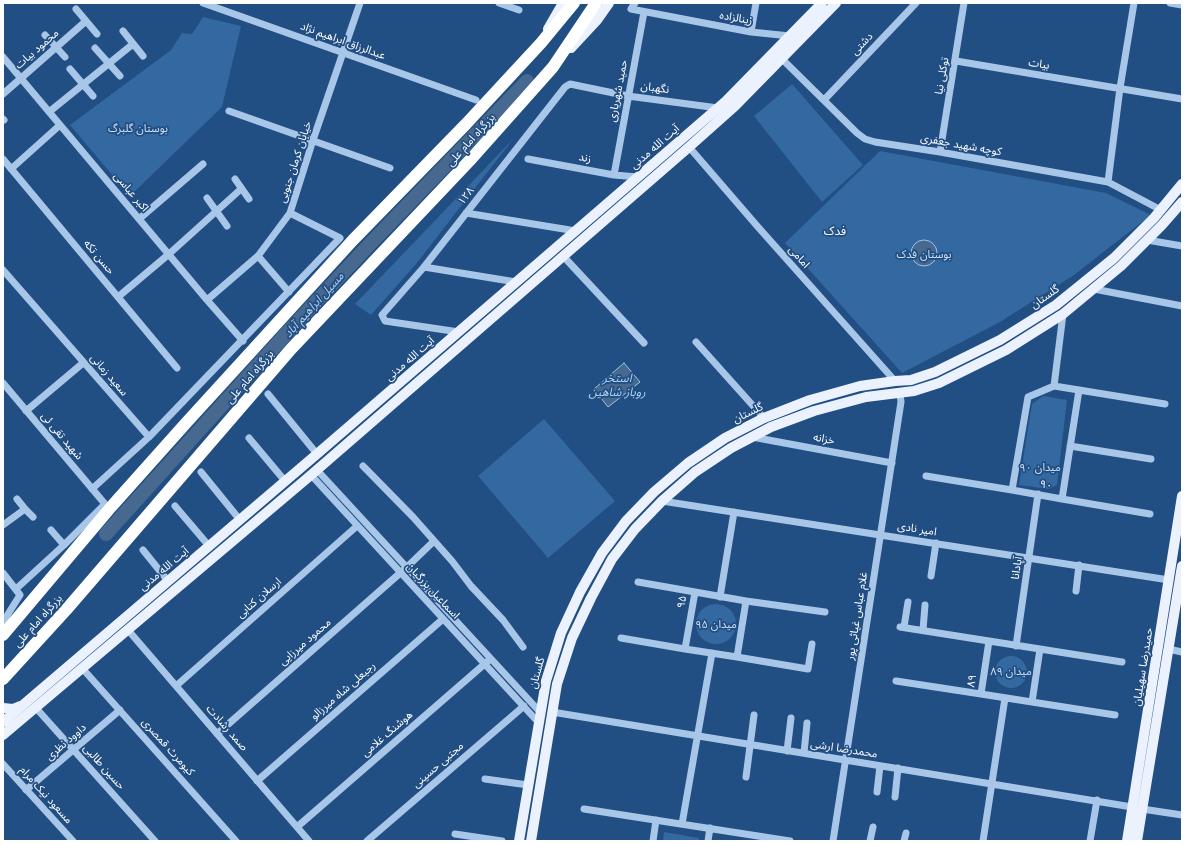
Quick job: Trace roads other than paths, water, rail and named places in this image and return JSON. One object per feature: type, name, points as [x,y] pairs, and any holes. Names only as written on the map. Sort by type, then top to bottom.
[{"type":"highway","name":"بزرگراه امام علی","points":[[3,635],[111,507],[186,423],[353,240],[466,124],[541,43],[574,3]]},
{"type":"highway","name":"بزرگراه امام علی","points":[[3,679],[66,610],[291,349],[472,158],[553,67],[596,3]]},
{"type":"main road","points":[[541,43],[563,3]]},
{"type":"main road","points":[[553,67],[596,20],[609,3]]},
{"type":"main road","name":"آیت الله مدنی","points":[[3,722],[310,461],[718,108],[822,3]]},
{"type":"main road","name":"آیت الله مدنی","points":[[314,472],[735,106],[836,3]]},
{"type":"main road","points":[[682,139],[689,147]]},
{"type":"main road","name":"گلستان","points":[[519,841],[546,681],[561,633],[580,592],[602,553],[626,521],[654,492],[688,463],[725,438],[764,418],[810,400],[860,386],[911,380],[935,372],[1000,340],[1056,305],[1114,258],[1161,210],[1182,184]]},
{"type":"main road","name":"گلستان","points":[[531,841],[557,684],[572,638],[612,559],[635,529],[662,501],[695,472],[731,448],[771,427],[814,411],[866,397],[900,394],[939,383],[1006,350],[1063,314],[1122,266],[1182,202]]},
{"type":"main road","points":[[895,381],[900,394]]},
{"type":"main road","points":[[3,736],[314,472],[310,461]]},
{"type":"main road","name":"حمیدرضا سهیلیان","points":[[1127,841],[1137,808],[1163,649],[1169,580],[1181,511],[1182,496]]},
{"type":"main road","points":[[240,520],[247,529]]},
{"type":"main road","name":"حمیدرضا سهیلیان","points":[[1163,649],[1181,581],[1182,566]]},
{"type":"main road","points":[[1169,580],[1181,581]]},
{"type":"main road","points":[[3,708],[13,709],[22,706]]},
{"type":"main road","points":[[539,717],[552,712]]},
{"type":"main road","name":"حمیدرضا سهیلیان","points":[[1137,808],[1137,841]]},
{"type":"street","name":"عبدالرزاق ابراهیم نژاد","points":[[204,3],[476,100]]},
{"type":"street","name":"خیابان کرمان جنوبی","points":[[207,300],[258,256],[290,213],[313,140],[360,3]]},
{"type":"street","points":[[499,3],[519,10]]},
{"type":"street","points":[[751,32],[756,3]]},
{"type":"street","name":"دشتی","points":[[824,100],[916,3]]},
{"type":"street","name":"توکلی نیا","points":[[940,152],[956,61],[964,3]]},
{"type":"street","points":[[1108,182],[1120,88],[1134,3]]},
{"type":"street","points":[[1170,3],[1182,5]]},
{"type":"street","name":"زینالزاده","points":[[633,6],[644,12],[751,32],[790,36]]},
{"type":"street","points":[[76,9],[97,34]]},
{"type":"street","name":"حمید شهریاری","points":[[614,175],[644,12]]},
{"type":"street","name":"محمود بیات","points":[[3,94],[86,21]]},
{"type":"street","points":[[123,31],[143,56]]},
{"type":"street","points":[[46,35],[65,57]]},
{"type":"street","points":[[49,112],[133,44]]},
{"type":"street","points":[[95,48],[120,76]]},
{"type":"street","name":"اکبر عباسی","points":[[3,57],[243,341]]},
{"type":"street","name":"کوچه شهید جعفری","points":[[782,59],[857,133],[865,139],[875,142],[1108,182],[1161,210]]},
{"type":"street","name":"بیات","points":[[956,61],[1182,99]]},
{"type":"street","points":[[70,69],[93,96]]},
{"type":"street","name":"نگهبان","points":[[567,86],[570,84],[628,96],[718,108]]},
{"type":"street","name":"۱۲۸","points":[[459,332],[385,321],[382,315],[424,267],[567,86]]},
{"type":"street","points":[[229,111],[390,168]]},
{"type":"street","points":[[11,169],[60,125]]},
{"type":"street","name":"امامی","points":[[689,147],[895,381]]},
{"type":"street","name":"حسن تکه","points":[[3,159],[177,368]]},
{"type":"street","name":"زند","points":[[528,159],[614,175],[638,177]]},
{"type":"street","points":[[139,219],[203,164]]},
{"type":"street","points":[[235,179],[249,199]]},
{"type":"street","points":[[118,297],[242,188]]},
{"type":"street","points":[[207,198],[227,226]]},
{"type":"street","points":[[92,489],[149,437],[243,341],[340,238],[290,213]]},
{"type":"street","points":[[466,213],[576,231]]},
{"type":"street","points":[[1147,240],[1182,246]]},
{"type":"street","points":[[258,256],[289,292]]},
{"type":"street","points":[[564,256],[644,343]]},
{"type":"street","points":[[424,267],[516,282]]},
{"type":"street","name":"سعید زمانی","points":[[3,270],[149,437]]},
{"type":"street","points":[[1094,289],[1182,306]]},
{"type":"street","points":[[1054,386],[1063,314]]},
{"type":"street","points":[[696,342],[764,418]]},
{"type":"street","points":[[26,411],[83,363]]},
{"type":"street","name":"شهید تقی ئی","points":[[3,383],[105,504],[64,545]]},
{"type":"street","points":[[1012,490],[1028,397],[1054,386],[1165,404]]},
{"type":"street","name":"۹۰","points":[[926,476],[1062,499],[1079,390]]},
{"type":"street","points":[[268,394],[310,461]]},
{"type":"street","name":"غلام عباس غیاثی ‌پور","points":[[833,841],[892,463],[901,402],[900,394]]},
{"type":"street","name":"خزانه","points":[[752,437],[892,463]]},
{"type":"street","points":[[249,438],[286,481]]},
{"type":"street","points":[[1070,446],[1151,459]]},
{"type":"street","points":[[363,466],[413,517],[471,586],[503,620],[523,648]]},
{"type":"street","points":[[201,472],[240,520]]},
{"type":"street","name":"اسماعیل بزرگیان","points":[[314,472],[357,526],[524,706],[539,717]]},
{"type":"street","name":"اسماعیل بزرگیان","points":[[314,472],[407,567],[491,659],[539,717]]},
{"type":"street","name":"آپادانا","points":[[1016,646],[1038,494]]},
{"type":"street","points":[[17,499],[33,517]]},
{"type":"street","points":[[1062,499],[1150,514]]},
{"type":"street","name":"امیر نادی","points":[[662,501],[1030,557],[1169,580]]},
{"type":"street","points":[[175,506],[209,546]]},
{"type":"street","points":[[3,526],[25,509]]},
{"type":"street","points":[[720,597],[734,512]]},
{"type":"street","name":"ارسلان کتابی","points":[[176,686],[357,526]]},
{"type":"street","points":[[16,589],[64,545],[51,530]]},
{"type":"street","name":"محمود میرزایی","points":[[217,734],[401,573],[434,541]]},
{"type":"street","points":[[931,576],[936,543]]},
{"type":"street","points":[[143,550],[168,581]]},
{"type":"street","points":[[1076,591],[1079,565]]},
{"type":"street","points":[[3,573],[20,593],[20,596],[3,622]]},
{"type":"street","points":[[638,582],[695,592]]},
{"type":"street","name":"۹۵","points":[[685,649],[695,592],[825,612]]},
{"type":"street","points":[[737,657],[746,601]]},
{"type":"street","points":[[908,602],[902,627],[1122,662]]},
{"type":"street","points":[[923,630],[926,605]]},
{"type":"street","name":"رجبعلی شاه میرزالو","points":[[257,781],[443,619]]},
{"type":"street","name":"صمد رشادت","points":[[128,630],[309,841]]},
{"type":"street","points":[[621,638],[808,669],[812,644]]},
{"type":"street","name":"۸۹","points":[[989,641],[981,694],[1115,715]]},
{"type":"street","points":[[1032,702],[1040,649]]},
{"type":"street","points":[[1163,649],[1182,652]]},
{"type":"street","points":[[682,824],[712,653]]},
{"type":"street","name":"هوشنگ غلامی","points":[[297,827],[491,659]]},
{"type":"street","name":"کیومرث قمصری","points":[[82,668],[236,841]]},
{"type":"street","points":[[896,681],[981,694]]},
{"type":"street","points":[[983,841],[1005,698]]},
{"type":"street","name":"مجتبی حسینی","points":[[367,841],[524,706]]},
{"type":"street","name":"حسین طالبی","points":[[36,708],[155,841]]},
{"type":"street","name":"داوود نظری","points":[[26,790],[120,710]]},
{"type":"street","name":"محمدرضا ارشی","points":[[552,712],[1182,815]]},
{"type":"street","points":[[746,777],[754,715]]},
{"type":"street","points":[[787,750],[791,718]]},
{"type":"street","points":[[804,753],[808,722]]},
{"type":"street","name":"مسعود نیک مرام","points":[[3,764],[73,841]]},
{"type":"street","points":[[877,792],[880,766]]},
{"type":"street","points":[[895,797],[898,768]]},
{"type":"street","points":[[485,779],[528,785]]},
{"type":"street","points":[[1090,841],[1097,800]]},
{"type":"street","points":[[584,809],[790,841]]},
{"type":"street","points":[[653,841],[656,820]]},
{"type":"street","points":[[870,841],[873,827]]},
{"type":"street","points":[[708,841],[710,828]]},
{"type":"street","points":[[455,834],[502,841]]},
{"type":"water","points":[[924,240],[933,244],[937,253],[933,262],[924,266],[915,262],[911,253],[915,244]]},
{"type":"water","name":"استخر روباز شاهین","points":[[624,363],[640,382],[608,407],[594,389]]},
{"type":"waterway","name":"مسیل ابراهیم آباد","points":[[106,534],[286,334],[368,246],[527,81]]},
{"type":"district","name":"فدک","points":[[835,231]]},
{"type":"park label","name":"بوستان گلبرگ","points":[[138,129]]},
{"type":"park label","name":"بوستان فدک","points":[[924,255]]},
{"type":"park label","name":"میدان ۹۰","points":[[1040,468]]},
{"type":"park label","name":"میدان ۹۵","points":[[716,625]]},
{"type":"park label","name":"میدان ۸۹","points":[[1011,672]]}]
